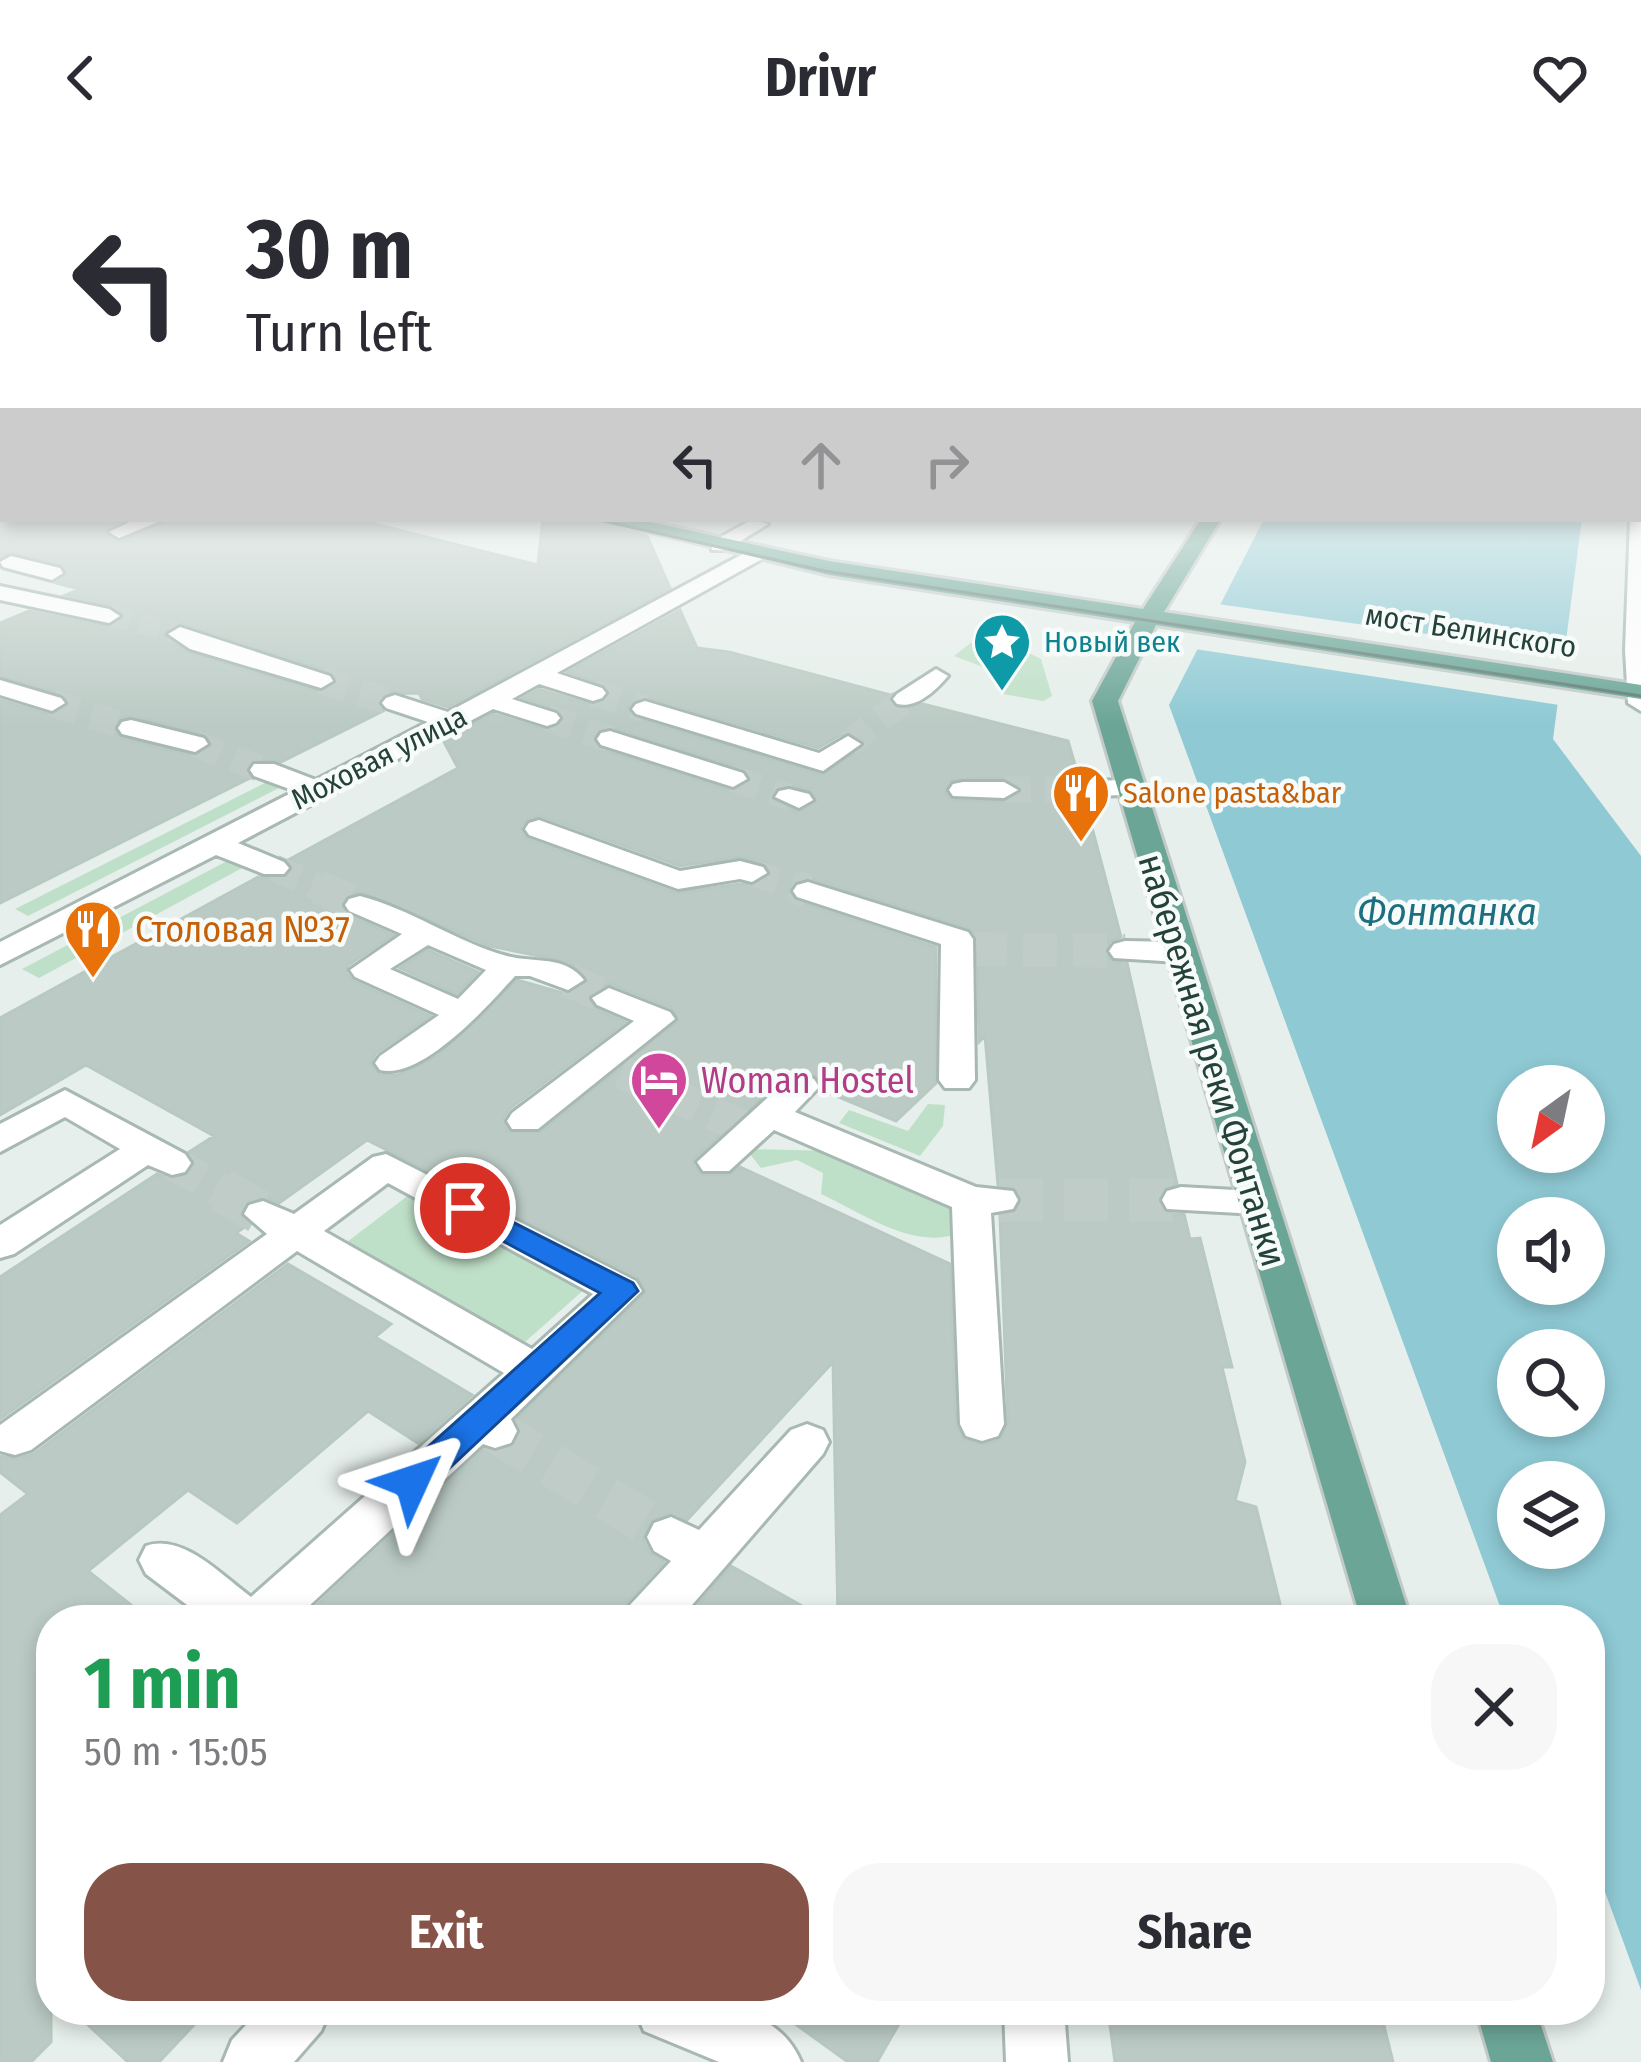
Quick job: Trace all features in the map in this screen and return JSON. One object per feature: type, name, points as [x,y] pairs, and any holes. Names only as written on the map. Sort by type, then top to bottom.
[{"type":"main road","name":"мост Белинского","points":[[728,548],[1564,678],[1640,696]]},
{"type":"main road","name":"набережная реки Фонтанки","points":[[1193,548],[1150,616],[1106,701],[1381,1605]]},
{"type":"main road","points":[[1510,2025],[1522,2062]]},
{"type":"street","points":[[1639,548],[1640,696]]},
{"type":"street","name":"Моховая улица","points":[[0,955],[491,700],[754,554]]},
{"type":"street","points":[[11,562],[52,573]]},
{"type":"street","points":[[0,592],[109,616]]},
{"type":"street","points":[[180,634],[197,639],[198,644],[321,681]]},
{"type":"street","points":[[537,675],[593,693]]},
{"type":"street","points":[[906,699],[936,676]]},
{"type":"street","points":[[0,687],[52,703]]},
{"type":"street","points":[[491,700],[547,718]]},
{"type":"street","points":[[395,703],[450,721]]},
{"type":"street","points":[[645,709],[823,764],[848,744]]},
{"type":"street","points":[[131,728],[195,744]]},
{"type":"street","points":[[610,739],[733,779]]},
{"type":"street","points":[[264,770],[318,790]]},
{"type":"street","points":[[1082,789],[1130,788]]},
{"type":"street","points":[[963,790],[1004,790]]},
{"type":"street","points":[[539,829],[678,880],[740,870],[752,873]]},
{"type":"street","points":[[215,844],[274,868]]},
{"type":"street","points":[[808,891],[957,939],[965,949],[957,1080]]},
{"type":"street","points":[[360,905],[506,967],[534,966],[568,980]]},
{"type":"street","points":[[426,933],[366,970],[463,1015]]},
{"type":"street","points":[[1125,951],[1179,952]]},
{"type":"street","points":[[392,1063],[463,1015],[506,967]]},
{"type":"street","points":[[525,1121],[611,1067],[658,1019],[609,998]]},
{"type":"street","points":[[716,1162],[754,1124],[801,1088]]},
{"type":"street","points":[[0,1140],[65,1101],[160,1156],[0,1244]]},
{"type":"street","points":[[754,1124],[985,1200],[982,1424]]},
{"type":"street","points":[[16,1438],[279,1224],[386,1166],[622,1291],[535,1371],[487,1426],[278,1605]]},
{"type":"street","points":[[1181,1200],[1257,1201]]},
{"type":"street","points":[[279,1224],[535,1371]]},
{"type":"street","points":[[656,1605],[688,1547],[807,1442]]},
{"type":"street","points":[[163,1560],[224,1605]]},
{"type":"street","points":[[254,2062],[287,2025]]},
{"type":"street","points":[[691,2025],[740,2053]]},
{"type":"street","points":[[1035,2025],[1037,2062]]},
{"type":"green space","points":[[977,638],[1041,659],[1052,696],[1043,701],[1003,694],[1004,675],[954,656]]},
{"type":"green space","points":[[267,782],[281,787],[28,916],[15,909]]},
{"type":"green space","points":[[229,860],[244,867],[39,978],[22,969]]},
{"type":"green space","points":[[928,1104],[945,1105],[943,1126],[920,1156],[839,1123],[849,1110],[908,1131]]},
{"type":"green space","points":[[746,1149],[836,1151],[955,1201],[965,1231],[929,1237],[892,1229],[821,1194],[823,1173],[797,1160],[761,1168]]},
{"type":"green space","points":[[410,1194],[586,1288],[525,1342],[347,1242]]},
{"type":"water","name":"Фонтанка","points":[[1249,548],[1578,548],[1553,739],[1641,856],[1641,1990],[1605,1892],[1605,1605],[1499,1605],[1169,705]]},
{"type":"pier","points":[[1218,604],[1568,654],[1559,705],[1195,649]]},
{"type":"building","points":[[0,548],[470,548],[538,565],[540,548],[652,548],[670,588],[448,707],[422,699],[419,693],[385,694],[377,703],[383,711],[281,762],[254,760],[246,767],[250,778],[0,903],[0,700],[51,715],[69,704],[62,694],[0,676],[0,623],[29,611],[108,627],[124,617],[110,605],[66,595],[80,589],[56,583],[67,574],[61,564],[12,552],[0,557]],"holes":[[[181,623],[331,672],[337,682],[320,692],[189,653],[164,635]],[[132,716],[205,734],[212,745],[194,756],[121,738],[114,725]]]},
{"type":"building","points":[[680,610],[697,648],[729,652],[891,695],[890,702],[897,708],[923,704],[1068,741],[1079,778],[1064,791],[1085,801],[1121,937],[1110,941],[1105,951],[1114,962],[1127,963],[1177,1184],[1163,1189],[1158,1202],[1167,1214],[1184,1214],[1190,1239],[1200,1238],[1232,1367],[1222,1367],[1245,1462],[1235,1501],[1256,1507],[1280,1605],[838,1605],[833,1362],[687,1520],[670,1513],[650,1521],[643,1539],[650,1553],[664,1562],[626,1605],[317,1605],[484,1449],[496,1452],[515,1445],[521,1433],[516,1420],[646,1292],[638,1277],[367,1140],[279,1203],[265,1197],[248,1201],[240,1215],[249,1224],[236,1233],[249,1241],[0,1419],[0,1277],[157,1174],[170,1179],[186,1176],[195,1166],[189,1152],[214,1136],[86,1065],[0,1115],[0,1018],[258,877],[287,877],[293,868],[288,860],[458,768],[443,740],[493,714],[546,730],[557,727],[565,718],[560,710],[523,698],[539,689],[592,705],[603,702],[610,693],[606,685],[568,672]],"holes":[[[646,697],[818,748],[846,732],[865,745],[822,775],[635,718],[628,706]],[[611,727],[744,769],[751,780],[732,791],[600,749],[593,736]],[[1004,778],[1022,788],[1006,802],[953,800],[945,793],[952,780]],[[790,785],[810,790],[817,801],[797,812],[771,798],[775,788]],[[541,816],[680,866],[741,857],[764,863],[771,874],[754,886],[676,893],[527,839],[521,826]],[[809,878],[969,928],[977,936],[979,1042],[985,1036],[998,1185],[1013,1187],[1022,1198],[1017,1211],[1000,1216],[1008,1424],[999,1440],[983,1445],[965,1440],[956,1426],[950,1264],[740,1167],[729,1175],[703,1175],[693,1165],[694,1159],[787,1075],[815,1075],[822,1090],[896,1121],[936,1083],[936,947],[796,901],[789,889],[796,881]],[[361,892],[490,946],[569,962],[588,981],[566,994],[517,980],[437,1056],[398,1075],[380,1075],[370,1063],[376,1053],[430,1016],[353,981],[346,973],[347,966],[393,935],[345,914],[341,908],[345,896]],[[611,984],[672,1008],[679,1020],[541,1132],[508,1131],[503,1119],[509,1109],[625,1022],[595,1009],[588,1001],[590,994]]]},
{"type":"building","points":[[428,950],[478,972],[457,994],[400,968]]},
{"type":"building","points":[[288,1264],[391,1324],[375,1337],[472,1395],[418,1443],[368,1411],[237,1523],[188,1490],[88,1571],[131,1605],[36,1605],[36,2025],[51,2025],[51,2042],[31,2062],[0,2062],[0,1515],[28,1494],[0,1472],[0,1456],[16,1459],[34,1454]]},
{"type":"building","points":[[731,1566],[800,1605],[698,1605]]},
{"type":"building","points":[[88,2025],[194,2025],[159,2062],[128,2062]]},
{"type":"building","points":[[797,2025],[898,2025],[877,2062],[848,2062]]},
{"type":"building","points":[[1110,2025],[1384,2025],[1393,2062],[1115,2062]]},
{"type":"tunnel","points":[[109,616],[180,634]]},
{"type":"tunnel","points":[[321,681],[395,703]]},
{"type":"tunnel","points":[[593,693],[645,709]]},
{"type":"tunnel","points":[[848,744],[906,699]]},
{"type":"tunnel","points":[[52,703],[131,728]]},
{"type":"tunnel","points":[[547,718],[610,739]]},
{"type":"tunnel","points":[[195,744],[264,770]]},
{"type":"tunnel","points":[[733,779],[789,797]]},
{"type":"tunnel","points":[[1004,790],[1082,789]]},
{"type":"tunnel","points":[[274,868],[325,890]]},
{"type":"tunnel","points":[[752,873],[804,890]]},
{"type":"tunnel","points":[[318,887],[325,890]]},
{"type":"tunnel","points":[[795,887],[808,891]]},
{"type":"tunnel","points":[[325,890],[360,905]]},
{"type":"tunnel","points":[[973,949],[1125,951]]},
{"type":"tunnel","points":[[568,980],[609,998]]},
{"type":"tunnel","points":[[621,1072],[741,1126]]},
{"type":"tunnel","points":[[172,1163],[226,1193]]},
{"type":"tunnel","points":[[221,1190],[263,1214]]},
{"type":"tunnel","points":[[999,1200],[1181,1200]]},
{"type":"tunnel","points":[[495,1431],[671,1537]]},
{"type":"tram line","points":[[723,548],[825,571],[1641,696]]},
{"type":"place","name":"Новый век","points":[[1002,693]]},
{"type":"place","name":"Salone pasta&bar","points":[[1081,844]]},
{"type":"place","name":"Столовая №37","points":[[93,980]]},
{"type":"place","name":"Woman Hostel","points":[[659,1131]]},
{"type":"route","points":[[412,1482],[622,1291],[465,1208]]}]
